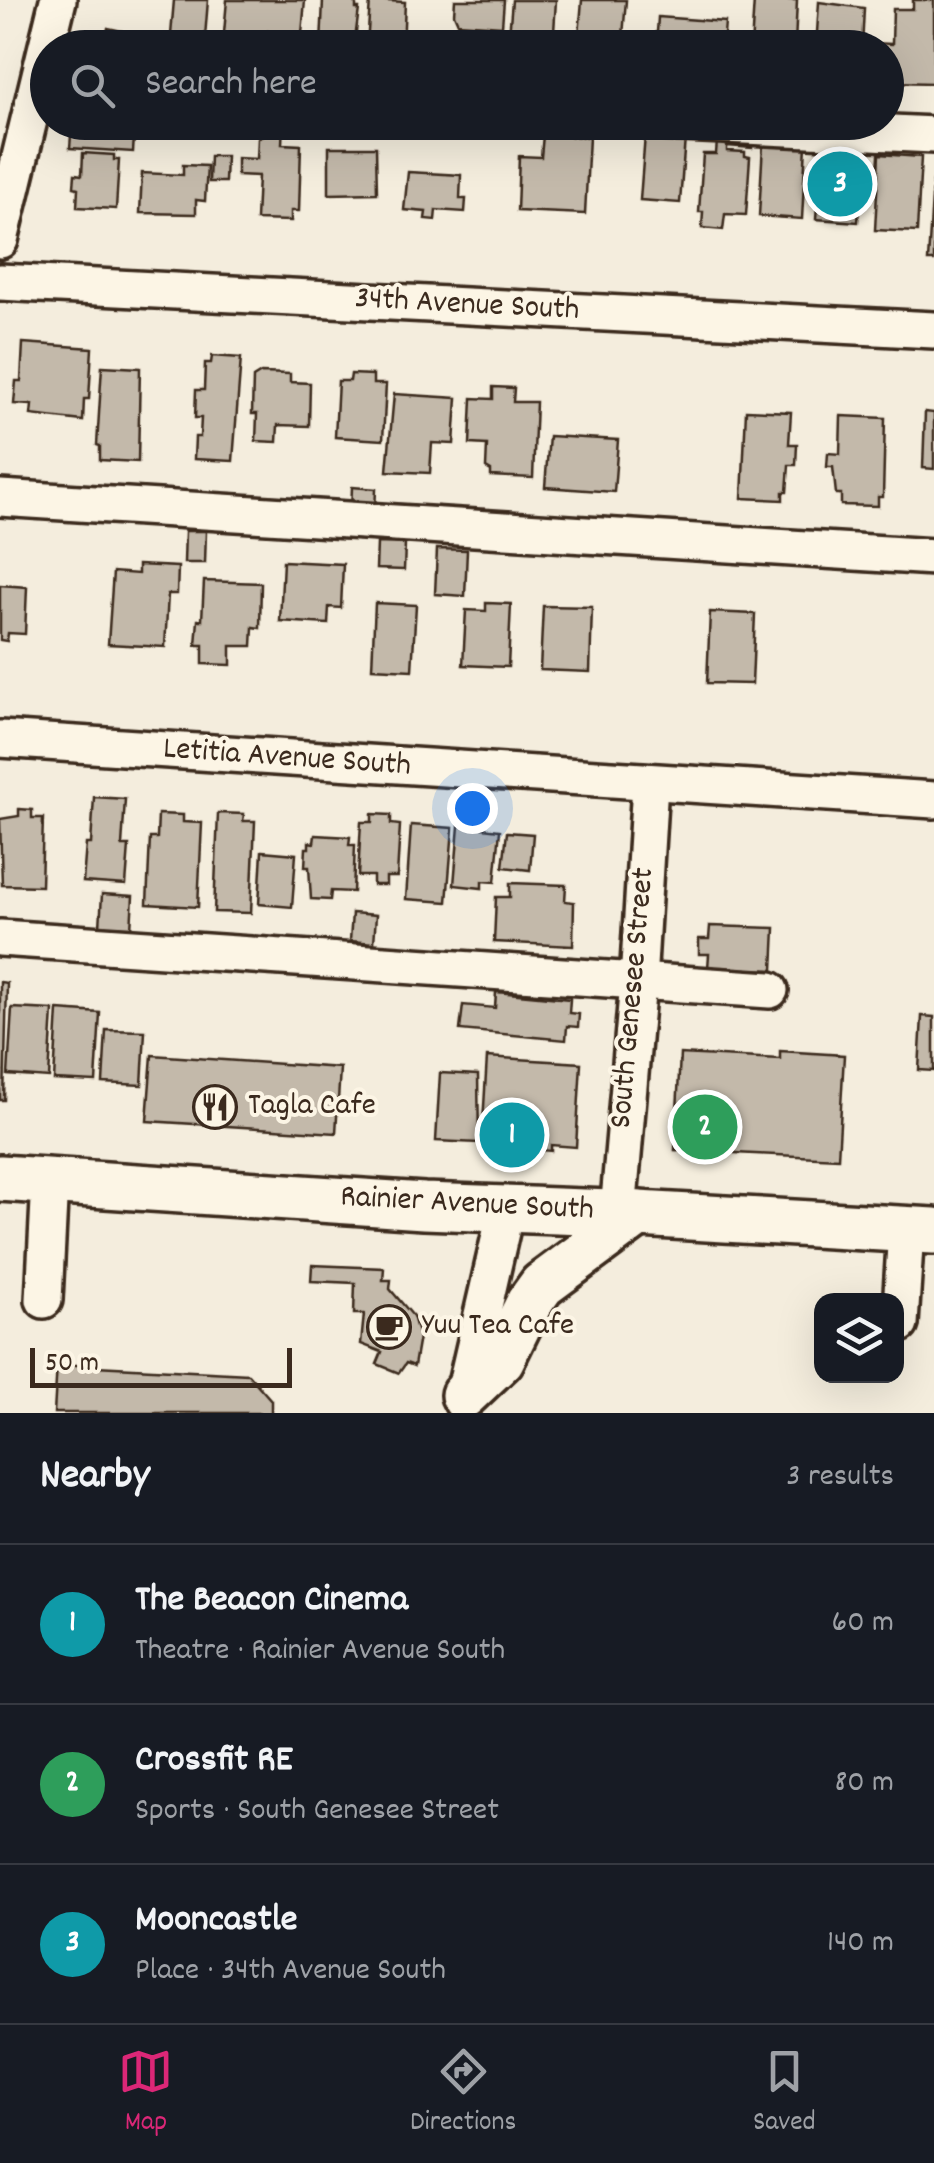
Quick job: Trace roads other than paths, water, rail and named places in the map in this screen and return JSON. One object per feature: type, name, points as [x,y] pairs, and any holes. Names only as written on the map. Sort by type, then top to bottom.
[{"type":"main road","name":"Rainier Avenue South","points":[[0,1178],[920,1231]]},
{"type":"main road","points":[[462,1404],[501,1360],[542,1285],[628,1213]]},
{"type":"street","points":[[53,30],[58,0]]},
{"type":"street","points":[[0,240],[10,162],[30,119]]},
{"type":"street","points":[[904,134],[934,136]]},
{"type":"street","name":"34th Avenue South","points":[[0,282],[934,330]]},
{"type":"street","points":[[0,498],[934,557]]},
{"type":"street","name":"Letitia Avenue South","points":[[0,739],[934,800]]},
{"type":"street","name":"South Genesee Street","points":[[628,1213],[650,784]]},
{"type":"street","points":[[0,938],[770,990]]},
{"type":"street","points":[[44,1300],[50,1181]]},
{"type":"street","points":[[462,1404],[506,1210]]},
{"type":"street","points":[[904,1305],[920,1231]]},
{"type":"place","name":"Mooncastle","points":[[840,184]]},
{"type":"place","name":"Tagla Cafe","points":[[215,1107]]},
{"type":"place","name":"Crossfit RE","points":[[705,1127]]},
{"type":"place","name":"The Beacon Cinema","points":[[512,1135]]},
{"type":"place","name":"Yuu Tea Cafe","points":[[389,1327]]}]
